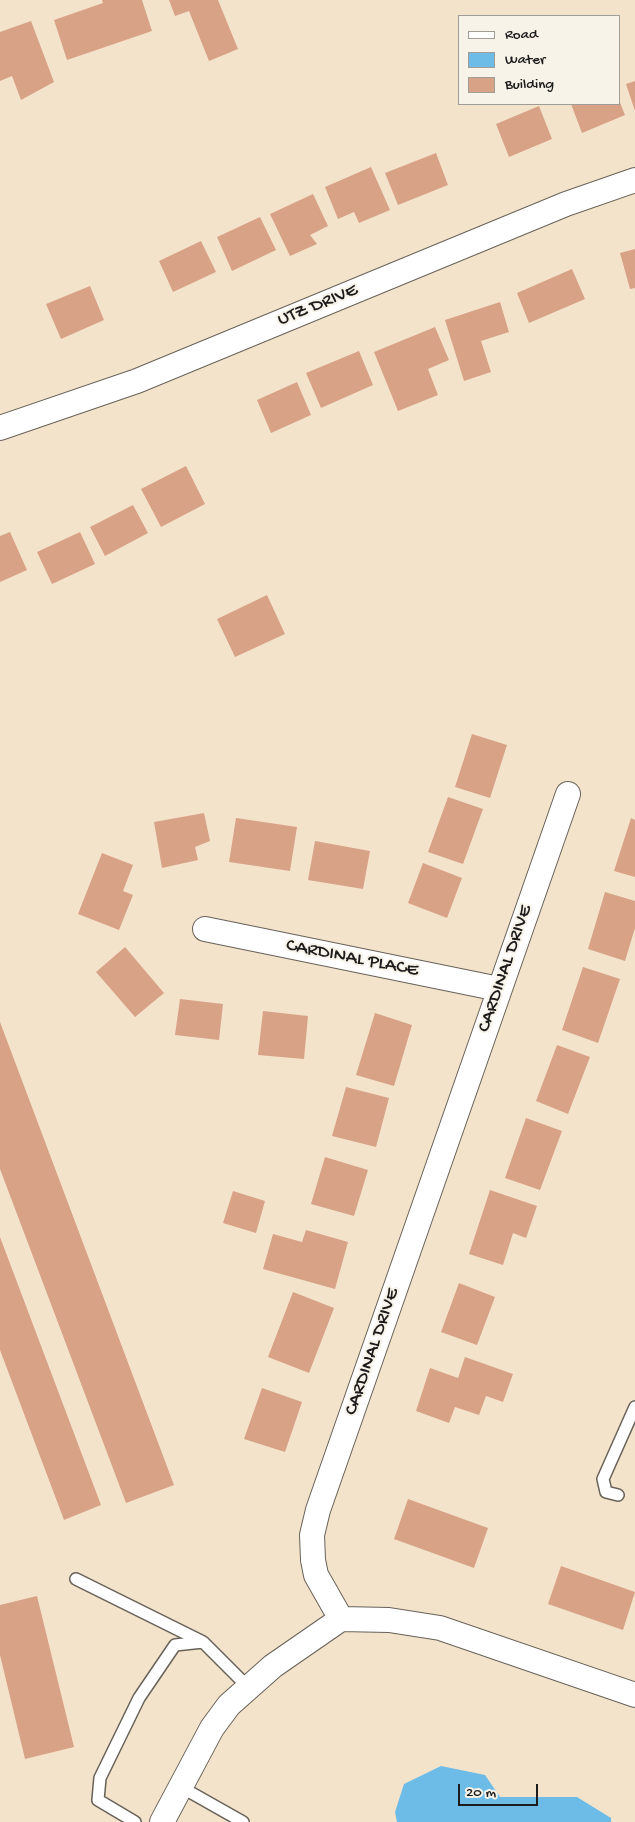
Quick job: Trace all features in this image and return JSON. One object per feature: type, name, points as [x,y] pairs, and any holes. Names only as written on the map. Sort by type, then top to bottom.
[{"type":"street","name":"UTZ DRIVE","points":[[0,428],[137,380],[566,204],[635,180]]},
{"type":"street","name":"CARDINAL DRIVE","points":[[341,1619],[316,1575],[312,1535],[318,1510],[568,794]]},
{"type":"street","name":"CARDINAL PLACE","points":[[205,929],[499,989]]},
{"type":"street","points":[[162,1822],[212,1728],[229,1705],[273,1666],[341,1619],[389,1620],[440,1628],[635,1696]]},
{"type":"lane","points":[[618,1495],[606,1492],[603,1479],[635,1409]]},
{"type":"lane","points":[[76,1579],[203,1642],[250,1688]]},
{"type":"lane","points":[[135,1822],[98,1800],[100,1778],[139,1698],[175,1645],[203,1642]]},
{"type":"lane","points":[[180,1788],[239,1821]]},
{"type":"water","points":[[441,1766],[485,1775],[500,1797],[577,1797],[611,1818],[611,1822],[397,1822],[395,1812],[404,1784]]},
{"type":"building","points":[[102,0],[142,0],[152,31],[67,60],[54,20],[103,3]]},
{"type":"building","points":[[169,0],[218,0],[238,49],[209,61],[189,11],[175,16]]},
{"type":"building","points":[[31,21],[54,82],[21,100],[12,76],[0,81],[0,32]]},
{"type":"building","points":[[635,81],[635,111],[626,84]]},
{"type":"building","points":[[620,102],[625,115],[582,133],[571,105],[620,105]]},
{"type":"building","points":[[539,106],[552,139],[509,157],[496,124]]},
{"type":"building","points":[[436,153],[448,185],[398,205],[385,173]]},
{"type":"building","points":[[371,167],[390,210],[359,223],[354,212],[338,219],[325,187]]},
{"type":"building","points":[[313,194],[328,226],[310,235],[317,244],[290,256],[270,214]]},
{"type":"building","points":[[260,217],[276,250],[232,271],[217,237]]},
{"type":"building","points":[[201,241],[216,272],[173,292],[159,261]]},
{"type":"building","points":[[635,249],[635,288],[630,289],[620,253]]},
{"type":"building","points":[[572,269],[585,299],[529,323],[517,293]]},
{"type":"building","points":[[90,286],[104,320],[61,339],[46,304]]},
{"type":"building","points":[[500,302],[509,332],[481,341],[491,372],[464,381],[445,320]]},
{"type":"building","points":[[435,327],[449,360],[428,369],[438,395],[398,411],[374,352]]},
{"type":"building","points":[[359,351],[373,385],[321,408],[306,373]]},
{"type":"building","points":[[297,382],[311,415],[271,433],[257,400]]},
{"type":"building","points":[[186,466],[205,504],[161,527],[141,489]]},
{"type":"building","points":[[133,505],[148,533],[105,556],[90,527]]},
{"type":"building","points":[[10,532],[27,570],[0,582],[0,536]]},
{"type":"building","points":[[80,532],[95,564],[52,584],[37,552]]},
{"type":"building","points":[[267,595],[285,634],[235,657],[217,619]]},
{"type":"building","points":[[472,734],[507,745],[490,798],[455,787]]},
{"type":"building","points":[[448,797],[483,809],[463,864],[428,852]]},
{"type":"building","points":[[204,813],[210,841],[195,847],[198,860],[162,868],[154,822]]},
{"type":"building","points":[[236,818],[297,827],[290,871],[229,862]]},
{"type":"building","points":[[631,818],[635,820],[635,877],[614,871]]},
{"type":"building","points":[[315,841],[370,851],[363,889],[308,880]]},
{"type":"building","points":[[102,853],[133,865],[123,891],[133,895],[119,930],[78,914]]},
{"type":"building","points":[[423,863],[462,878],[447,918],[408,903]]},
{"type":"building","points":[[605,892],[635,901],[635,928],[625,961],[588,949]]},
{"type":"building","points":[[125,947],[164,993],[135,1017],[96,972]]},
{"type":"building","points":[[583,967],[620,979],[598,1043],[562,1030]]},
{"type":"building","points":[[180,999],[223,1004],[219,1040],[175,1035]]},
{"type":"building","points":[[263,1011],[308,1016],[304,1059],[258,1055]]},
{"type":"building","points":[[375,1013],[412,1025],[394,1086],[356,1075]]},
{"type":"building","points":[[0,1022],[174,1485],[126,1503],[0,1169]]},
{"type":"building","points":[[557,1045],[590,1057],[568,1114],[536,1101]]},
{"type":"building","points":[[346,1087],[389,1098],[376,1147],[332,1136]]},
{"type":"building","points":[[526,1118],[562,1131],[540,1190],[505,1178]]},
{"type":"building","points":[[325,1157],[368,1170],[354,1216],[311,1204]]},
{"type":"building","points":[[490,1190],[537,1206],[526,1238],[513,1233],[503,1265],[469,1254]]},
{"type":"building","points":[[233,1191],[265,1201],[256,1233],[223,1223]]},
{"type":"building","points":[[306,1230],[348,1242],[335,1289],[263,1269],[273,1234],[302,1242]]},
{"type":"building","points":[[0,1237],[101,1505],[64,1520],[0,1350]]},
{"type":"building","points":[[459,1283],[495,1297],[477,1345],[441,1332]]},
{"type":"building","points":[[293,1292],[334,1308],[309,1373],[268,1357]]},
{"type":"building","points":[[465,1357],[513,1374],[503,1402],[486,1396],[479,1415],[455,1407],[449,1423],[416,1411],[430,1368],[458,1378]]},
{"type":"building","points":[[262,1388],[302,1402],[285,1452],[244,1439]]},
{"type":"building","points":[[408,1499],[488,1528],[474,1568],[394,1539]]},
{"type":"building","points":[[561,1566],[635,1592],[623,1630],[548,1604]]},
{"type":"building","points":[[37,1596],[74,1747],[25,1759],[0,1655],[0,1605]]}]
